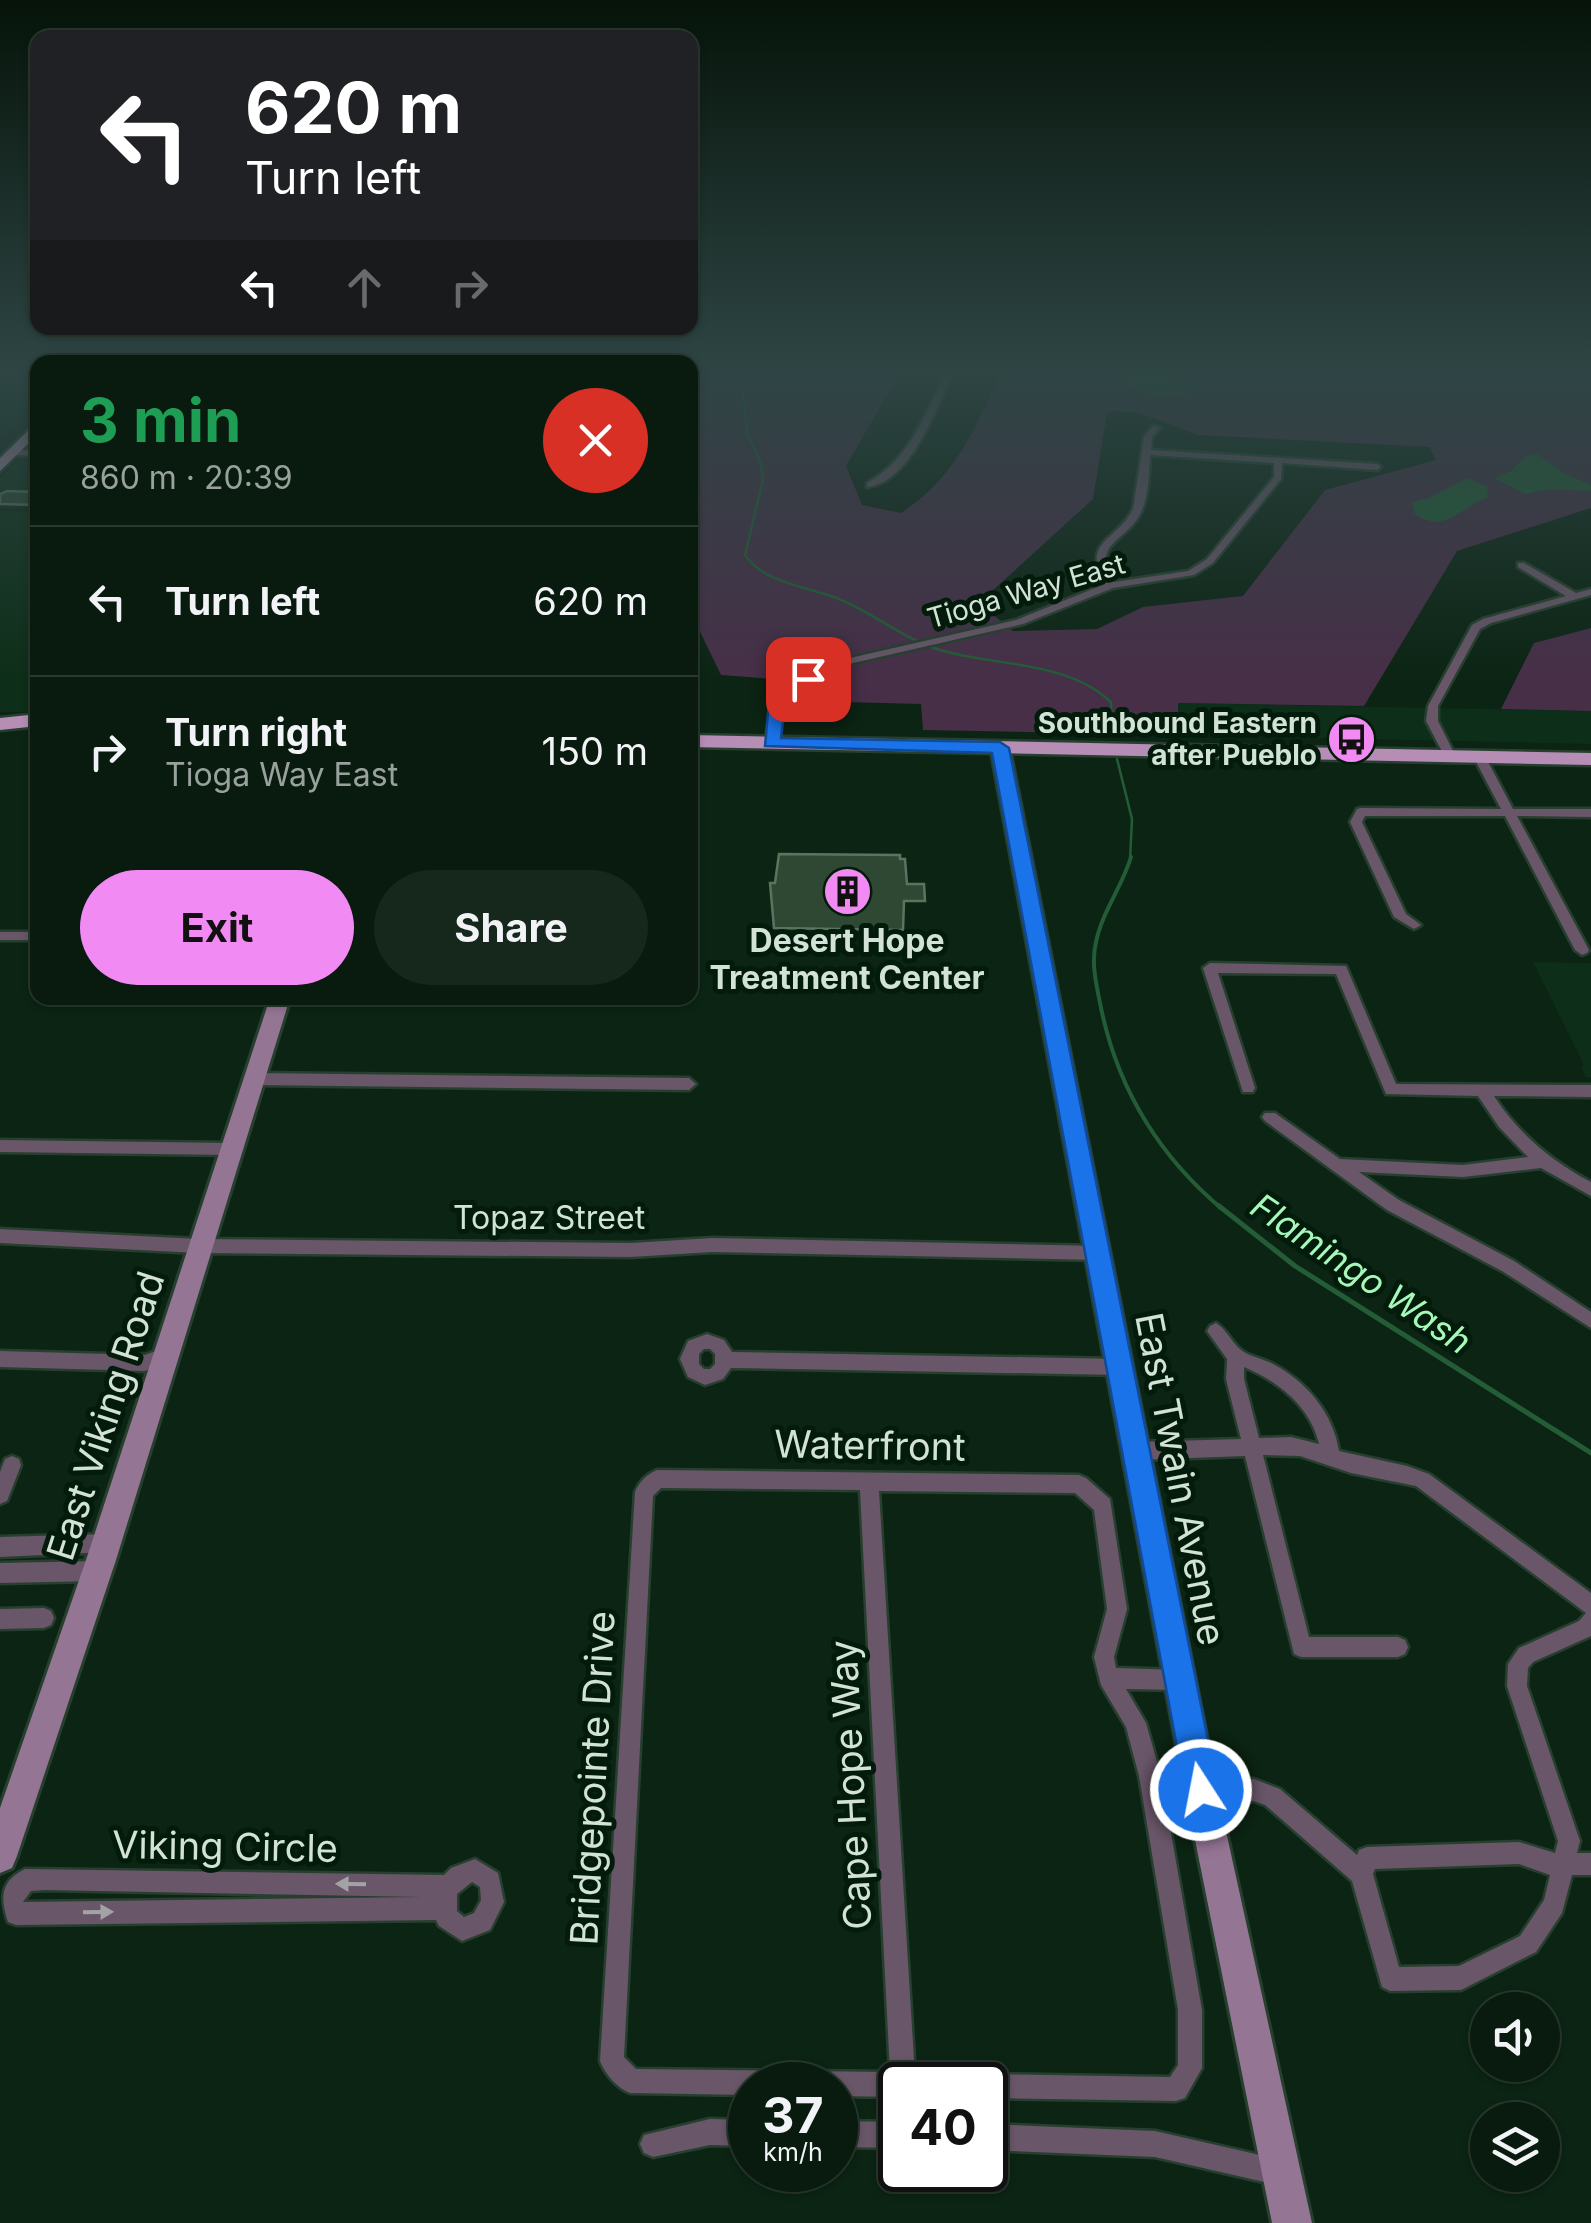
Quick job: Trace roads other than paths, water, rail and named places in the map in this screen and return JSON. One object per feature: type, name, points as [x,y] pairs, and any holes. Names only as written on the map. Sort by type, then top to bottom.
[{"type":"main road","points":[[3,722],[30,720]]},
{"type":"main road","points":[[3,722],[30,729]]},
{"type":"main road","points":[[698,741],[1591,759]]},
{"type":"street","points":[[870,485],[886,475]]},
{"type":"street","points":[[1111,585],[1098,568],[1098,559],[1101,550],[1137,512],[1143,475]]},
{"type":"street","name":"Tioga Way East","points":[[772,743],[774,710],[790,689],[827,669],[1018,622],[1111,585],[1172,578],[1204,566],[1278,475]]},
{"type":"street","points":[[1521,565],[1575,597]]},
{"type":"street","points":[[1450,757],[1432,721],[1432,706],[1476,627],[1591,592]]},
{"type":"street","name":"East Twain Avenue","points":[[1000,748],[1201,1790],[1292,2223]]},
{"type":"street","points":[[1480,758],[1582,950]]},
{"type":"street","points":[[1414,925],[1401,916],[1356,822],[1360,812],[1591,813]]},
{"type":"street","points":[[0,936],[30,936]]},
{"type":"street","points":[[1248,1088],[1210,968],[1342,969],[1392,1090],[1591,1091]]},
{"type":"street","name":"East Viking Road","points":[[0,1856],[97,1571],[278,1005]]},
{"type":"street","points":[[254,1080],[689,1084]]},
{"type":"street","points":[[1482,1090],[1505,1127],[1540,1162],[1591,1190]]},
{"type":"street","points":[[1270,1118],[1393,1204],[1508,1266],[1591,1321]]},
{"type":"street","points":[[0,1146],[231,1150]]},
{"type":"street","points":[[1340,1165],[1464,1171],[1540,1162]]},
{"type":"street","name":"Topaz Street","points":[[0,1236],[98,1238],[128,1245],[632,1250],[712,1245],[1100,1253]]},
{"type":"street","points":[[1216,1331],[1236,1357],[1254,1361],[1306,1399],[1330,1433],[1330,1455]]},
{"type":"street","points":[[0,1358],[145,1362],[166,1355]]},
{"type":"street","points":[[1236,1357],[1235,1379],[1301,1647],[1398,1647]]},
{"type":"street","points":[[726,1360],[1121,1367]]},
{"type":"street","points":[[1137,1451],[1291,1446],[1358,1466],[1401,1471],[1422,1480],[1591,1605]]},
{"type":"street","points":[[0,1496],[12,1466]]},
{"type":"street","name":"Waterfront","points":[[651,1486],[657,1479],[1079,1484],[1102,1505],[1114,1572],[1117,1608],[1104,1656],[1108,1678]]},
{"type":"street","name":"Cape Hope Way","points":[[870,1481],[904,2062]]},
{"type":"street","name":"Bridgepointe Drive","points":[[651,1486],[644,1492],[612,2061],[630,2081],[878,2085]]},
{"type":"street","points":[[0,1547],[106,1543]]},
{"type":"street","points":[[0,1573],[97,1571]]},
{"type":"street","points":[[0,1620],[44,1618]]},
{"type":"street","points":[[1591,1621],[1586,1628],[1526,1655],[1518,1664],[1517,1686],[1569,1841],[1567,1863],[1554,1906],[1528,1944],[1461,1978],[1390,1979],[1362,1874],[1367,1858],[1519,1853],[1552,1864],[1567,1863],[1591,1864]]},
{"type":"street","points":[[1108,1678],[1180,1680]]},
{"type":"street","points":[[1008,2086],[1176,2089],[1190,2068],[1190,2010],[1150,1776],[1135,1723],[1108,1678]]},
{"type":"street","points":[[1201,1790],[1254,1790],[1272,1797],[1362,1874]]},
{"type":"street","name":"Viking Circle","points":[[45,1879],[446,1897],[16,1914],[5,1900],[25,1880],[45,1879]]},
{"type":"street","points":[[653,2144],[710,2132],[728,2132]]},
{"type":"street","points":[[1008,2138],[1156,2144],[1281,2172]]},
{"type":"waterway","name":"Flamingo Wash","points":[[762,475],[745,555],[763,572],[847,602],[937,649],[1072,678],[1111,702],[1112,733]]},
{"type":"waterway","name":"Flamingo Wash","points":[[1117,759],[1132,819],[1130,860]]},
{"type":"waterway","name":"Flamingo Wash","points":[[1130,860],[1103,920],[1095,950],[1096,980],[1107,1033],[1129,1090],[1159,1142],[1222,1209]]},
{"type":"waterway","name":"Flamingo Wash","points":[[1219,1206],[1295,1266],[1591,1453]]},
{"type":"place","name":"Southbound Eastern after Pueblo","points":[[1352,739]]},
{"type":"place","name":"Desert Hope Treatment Center","points":[[847,891]]}]
